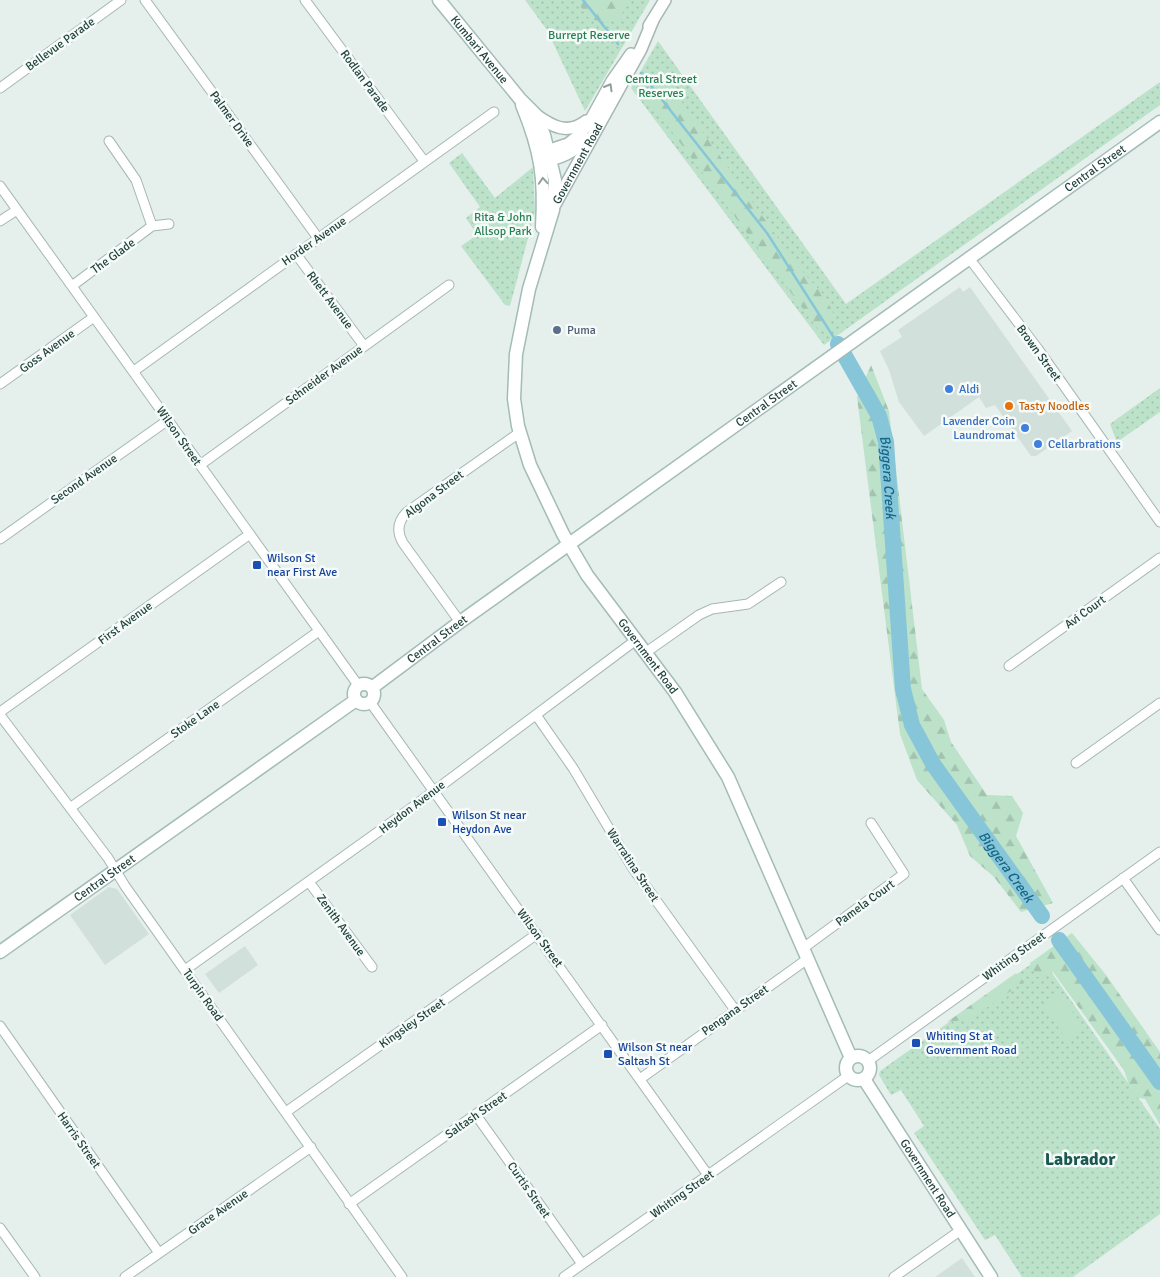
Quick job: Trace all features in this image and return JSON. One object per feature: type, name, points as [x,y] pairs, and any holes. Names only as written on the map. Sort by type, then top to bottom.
[{"type":"main road","name":"Kumbari Avenue","points":[[439,0],[536,115],[545,156]]},
{"type":"main road","name":"Kumbari Avenue","points":[[520,98],[545,156]]},
{"type":"main road","name":"Central Street","points":[[373,687],[460,622],[1160,122]]},
{"type":"main road","name":"Government Road","points":[[545,156],[555,180],[552,210],[540,244],[519,328],[514,399],[519,433],[530,465],[569,544],[587,575],[675,692],[728,777],[804,955],[851,1058]]},
{"type":"main road","name":"Government Road","points":[[540,244],[545,156]]},
{"type":"main road","points":[[368,684],[373,687],[374,697],[370,702],[364,704],[356,700],[354,693],[358,685],[368,684]]},
{"type":"main road","name":"Central Street","points":[[0,952],[356,700]]},
{"type":"main road","points":[[858,1056],[868,1061],[870,1073],[864,1079],[855,1081],[848,1076],[846,1066],[851,1058],[858,1056]]},
{"type":"main road","name":"Government Road","points":[[864,1079],[991,1277]]},
{"type":"street","name":"Bellevue Parade","points":[[0,88],[121,0]]},
{"type":"street","name":"Palmer Drive","points":[[145,0],[318,238]]},
{"type":"street","name":"Rodlan Parade","points":[[305,0],[424,161]]},
{"type":"street","name":"Government Road","points":[[552,210],[598,114],[641,49],[653,20],[665,0]]},
{"type":"street","name":"Horder Avenue","points":[[134,371],[494,112]]},
{"type":"street","name":"Government Road","points":[[536,115],[551,126],[564,129],[577,128],[598,114]]},
{"type":"street","name":"Government Road","points":[[545,156],[568,144],[598,114]]},
{"type":"street","points":[[109,142],[136,180],[152,226],[169,224]]},
{"type":"street","name":"Wilson Street","points":[[0,186],[358,685]]},
{"type":"street","points":[[0,221],[17,210]]},
{"type":"street","name":"The Glade","points":[[72,286],[152,226]]},
{"type":"street","name":"Rhett Avenue","points":[[296,254],[364,346]]},
{"type":"street","name":"Brown Street","points":[[969,258],[1038,350],[1160,522]]},
{"type":"street","name":"Schneider Avenue","points":[[200,465],[449,285]]},
{"type":"street","name":"Goss Avenue","points":[[0,384],[94,317]]},
{"type":"street","name":"Second Avenue","points":[[0,539],[168,420]]},
{"type":"street","name":"Algona Street","points":[[460,622],[403,543],[399,533],[399,524],[407,512],[519,433]]},
{"type":"street","name":"First Avenue","points":[[0,713],[250,534]]},
{"type":"street","name":"Avi Court","points":[[1009,666],[1160,558]]},
{"type":"street","points":[[645,653],[699,615],[712,609],[748,604],[781,582]]},
{"type":"street","name":"Stoke Lane","points":[[70,808],[320,631]]},
{"type":"street","name":"Heydon Avenue","points":[[185,970],[434,791],[636,640]]},
{"type":"street","name":"Wilson Street","points":[[370,702],[708,1175]]},
{"type":"street","points":[[1076,763],[1160,703]]},
{"type":"street","name":"Turpin Road","points":[[0,713],[116,870],[124,886],[402,1277]]},
{"type":"street","name":"Warratina Street","points":[[536,715],[573,768],[632,867],[735,1010]]},
{"type":"street","name":"Pamela Court","points":[[804,955],[904,874],[871,823]]},
{"type":"street","name":"Whiting Street","points":[[868,1061],[1160,852]]},
{"type":"street","points":[[1123,878],[1160,930]]},
{"type":"street","name":"Zenith Avenue","points":[[309,882],[372,967]]},
{"type":"street","name":"Kingsley Street","points":[[286,1112],[537,934]]},
{"type":"street","name":"Pengana Street","points":[[640,1078],[735,1010],[804,955]]},
{"type":"street","name":"Saltash Street","points":[[350,1204],[602,1025]]},
{"type":"street","name":"Harris Street","points":[[0,1026],[159,1253]]},
{"type":"street","name":"Whiting Street","points":[[564,1277],[848,1076]]},
{"type":"street","name":"Curtis Street","points":[[476,1115],[582,1264]]},
{"type":"street","name":"Grace Avenue","points":[[125,1277],[311,1147]]},
{"type":"street","points":[[0,1228],[34,1277]]},
{"type":"street","points":[[894,1277],[961,1230]]},
{"type":"shaded area","points":[[960,287],[963,292],[970,287],[1072,431],[1036,456],[1031,456],[995,405],[986,408],[979,397],[924,436],[899,402],[889,370],[880,351],[902,337],[898,330]]},
{"type":"shaded area","points":[[109,887],[117,889],[149,934],[105,965],[70,915]]},
{"type":"shaded area","points":[[245,946],[258,965],[219,993],[205,974]]},
{"type":"shaded area","points":[[962,1258],[975,1277],[935,1277]]},
{"type":"green space","name":"Burrept Reserve","points":[[525,0],[650,0],[585,111],[547,30]]},
{"type":"green space","points":[[576,0],[625,0],[621,21],[590,20]]},
{"type":"green space","name":"Central Street Reserves","points":[[658,41],[846,304],[1160,82],[1160,105],[824,345],[631,88]]},
{"type":"green space","points":[[658,81],[667,81],[799,268],[825,296],[834,315],[818,329],[644,94]]},
{"type":"green space","name":"Rita & John Allsop Park","points":[[462,153],[495,198],[533,167],[535,212],[510,306],[505,305],[461,246],[477,235],[466,218],[480,207],[449,163]]},
{"type":"green space","points":[[871,365],[889,411],[922,689],[944,720],[951,742],[987,795],[1012,796],[1023,813],[1016,836],[1053,903],[1021,912],[994,877],[970,856],[957,825],[917,780],[900,734],[857,397]]},
{"type":"green space","points":[[1160,388],[1160,412],[1117,442],[1110,424]]},
{"type":"green space","points":[[1072,933],[1106,975],[1160,1052],[1160,1125],[1145,1099],[1133,1097],[1124,1070],[1053,972],[1037,977],[1030,963]]},
{"type":"green space","points":[[1041,957],[1160,1129],[1160,1214],[1073,1277],[1022,1277],[995,1235],[985,1240],[914,1133],[924,1126],[901,1090],[891,1095],[879,1075],[880,1071]]},
{"type":"green space","points":[[1016,973],[1024,982],[970,1019],[947,1022]]},
{"type":"green space","points":[[1060,994],[1084,1028],[1067,1040],[1043,1006]]},
{"type":"waterway","name":"Biggera Creek","points":[[583,0],[618,44]]},
{"type":"waterway","name":"Biggera Creek","points":[[641,73],[767,233],[838,344]]},
{"type":"waterway","name":"Biggera Creek","points":[[838,344],[879,416],[886,442],[903,689],[912,725],[933,764],[1042,916]]},
{"type":"waterway","name":"Biggera Creek","points":[[1059,940],[1160,1082]]},
{"type":"place","name":"Puma","points":[[557,330]]},
{"type":"place","name":"Aldi","points":[[949,389]]},
{"type":"place","name":"Tasty Noodles","points":[[1009,406]]},
{"type":"place","name":"Lavender Coin Laundromat","points":[[1025,428]]},
{"type":"place","name":"Cellarbrations","points":[[1038,444]]},
{"type":"place","name":"Wilson St near First Ave","points":[[257,565]]},
{"type":"place","name":"Wilson St near Heydon Ave","points":[[442,822]]},
{"type":"place","name":"Whiting St at Government Road","points":[[916,1043]]},
{"type":"place","name":"Wilson St near Saltash St","points":[[608,1054]]},
{"type":"district","name":"Labrador","points":[[1080,1159]]}]
